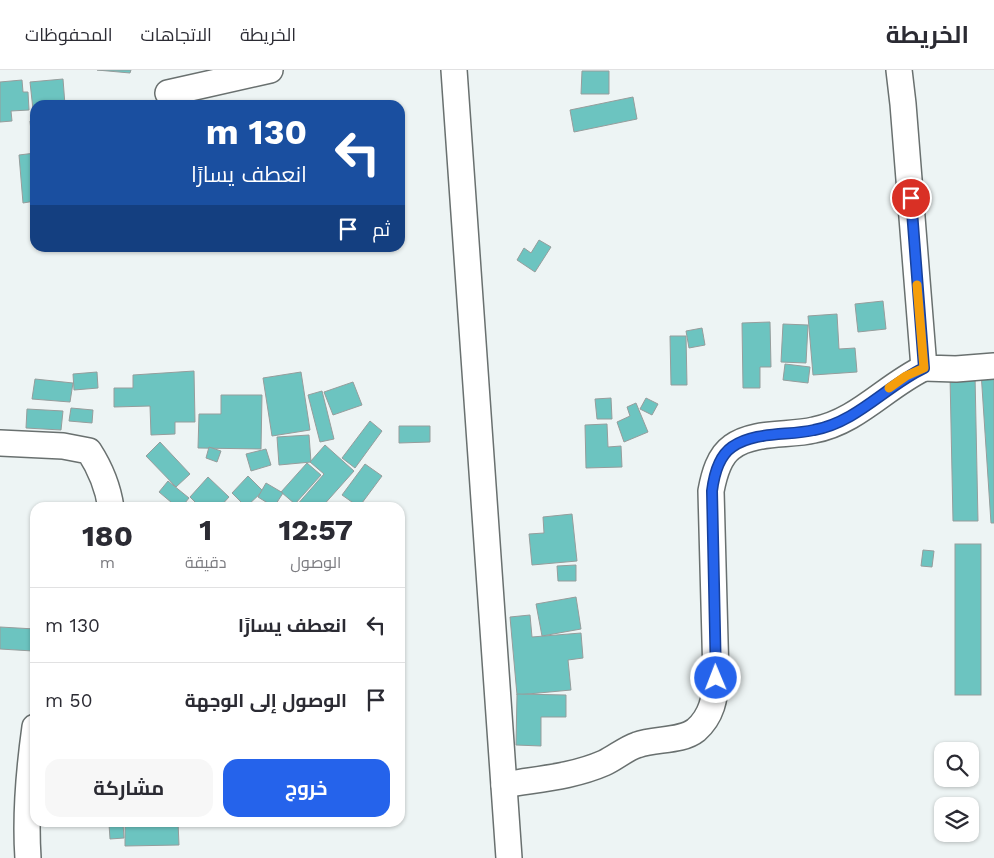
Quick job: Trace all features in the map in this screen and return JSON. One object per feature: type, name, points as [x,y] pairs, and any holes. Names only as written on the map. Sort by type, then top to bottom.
[{"type":"street","points":[[168,93],[270,70]]},
{"type":"street","points":[[454,70],[509,858]]},
{"type":"street","points":[[899,70],[924,368]]},
{"type":"street","points":[[504,785],[572,774],[604,763],[636,745],[683,736],[695,731],[705,721],[711,710],[716,678],[712,491],[714,476],[720,462],[730,448],[744,440],[816,430],[838,422],[862,409],[906,376],[924,368],[956,369],[994,366]]},
{"type":"street","points":[[0,443],[63,446],[89,451],[109,493],[110,502]]},
{"type":"street","points":[[28,858],[26,832],[30,769]]},
{"type":"building","points":[[97,70],[131,70],[130,73]]},
{"type":"building","points":[[582,71],[609,71],[609,94],[581,94]]},
{"type":"building","points":[[63,79],[65,100],[32,100],[30,82]]},
{"type":"building","points":[[22,80],[23,92],[28,92],[29,110],[11,111],[12,121],[0,122],[0,82]]},
{"type":"building","points":[[633,97],[637,119],[574,132],[570,110]]},
{"type":"building","points":[[30,154],[30,202],[23,203],[19,155]]},
{"type":"building","points":[[539,240],[551,247],[535,272],[517,260],[524,248],[531,253]]},
{"type":"building","points":[[883,301],[886,329],[858,332],[855,304]]},
{"type":"building","points":[[837,314],[839,349],[855,348],[857,372],[813,375],[808,316]]},
{"type":"building","points":[[770,322],[771,367],[760,367],[760,388],[743,388],[742,323]]},
{"type":"building","points":[[783,324],[808,325],[806,363],[781,362]]},
{"type":"building","points":[[702,328],[705,345],[689,348],[686,331]]},
{"type":"building","points":[[670,336],[686,336],[687,385],[671,385]]},
{"type":"building","points":[[785,364],[810,367],[808,383],[783,380]]},
{"type":"building","points":[[194,371],[195,422],[175,422],[175,434],[151,435],[150,406],[114,407],[114,388],[133,388],[133,375]]},
{"type":"building","points":[[994,371],[994,523],[991,523],[981,372]]},
{"type":"building","points":[[97,372],[98,388],[74,390],[73,374]]},
{"type":"building","points":[[301,372],[310,430],[272,436],[263,378]]},
{"type":"building","points":[[975,375],[978,521],[953,521],[950,376]]},
{"type":"building","points":[[35,379],[73,383],[70,402],[32,399]]},
{"type":"building","points":[[353,382],[362,405],[333,415],[324,392]]},
{"type":"building","points":[[322,391],[334,439],[320,442],[308,395]]},
{"type":"building","points":[[221,395],[262,395],[261,449],[198,448],[199,414],[221,414]]},
{"type":"building","points":[[611,398],[612,419],[597,419],[595,399]]},
{"type":"building","points":[[646,398],[658,404],[652,415],[640,409]]},
{"type":"building","points":[[636,403],[648,432],[624,442],[617,422],[630,416],[627,407]]},
{"type":"building","points":[[71,408],[93,410],[92,423],[69,421]]},
{"type":"building","points":[[27,409],[63,411],[61,430],[26,428]]},
{"type":"building","points":[[370,421],[382,431],[355,468],[342,458]]},
{"type":"building","points":[[607,424],[608,447],[621,446],[622,467],[586,468],[585,425]]},
{"type":"building","points":[[399,426],[430,426],[430,442],[399,443]]},
{"type":"building","points":[[309,435],[311,462],[279,465],[277,437]]},
{"type":"building","points":[[160,442],[190,474],[176,487],[146,456]]},
{"type":"building","points":[[325,445],[354,471],[326,502],[300,502],[324,474],[310,462]]},
{"type":"building","points":[[209,447],[221,451],[217,462],[206,458]]},
{"type":"building","points":[[266,449],[271,465],[251,471],[246,454]]},
{"type":"building","points":[[307,463],[321,475],[297,502],[293,502],[281,492]]},
{"type":"building","points":[[365,464],[382,476],[363,502],[352,502],[342,495]]},
{"type":"building","points":[[248,476],[263,491],[251,502],[241,502],[232,493]]},
{"type":"building","points":[[208,477],[229,497],[224,502],[195,502],[190,497]]},
{"type":"building","points":[[168,481],[189,498],[186,502],[171,502],[159,492]]},
{"type":"building","points":[[266,483],[283,493],[277,502],[266,502],[258,497]]},
{"type":"building","points":[[572,514],[577,561],[532,565],[529,534],[544,533],[543,517]]},
{"type":"building","points":[[955,544],[981,544],[981,695],[955,695]]},
{"type":"building","points":[[923,550],[934,551],[932,567],[921,566]]},
{"type":"building","points":[[576,565],[576,581],[558,581],[557,566]]},
{"type":"building","points":[[576,597],[581,629],[542,636],[536,604]]},
{"type":"building","points":[[530,615],[532,637],[581,633],[583,658],[568,660],[571,690],[517,695],[510,617]]},
{"type":"building","points":[[0,627],[30,629],[30,651],[0,649]]},
{"type":"building","points":[[517,694],[566,695],[566,717],[541,717],[541,746],[516,745]]},
{"type":"building","points":[[109,827],[123,827],[124,838],[110,839]]},
{"type":"building","points":[[125,827],[178,827],[179,845],[125,846]]},
{"type":"slow traffic","points":[[889,388],[906,376],[924,368],[917,285]]},
{"type":"route","points":[[716,678],[712,491],[714,476],[720,462],[730,448],[744,440],[816,430],[838,422],[862,409],[906,376],[924,368],[911,198]]}]
